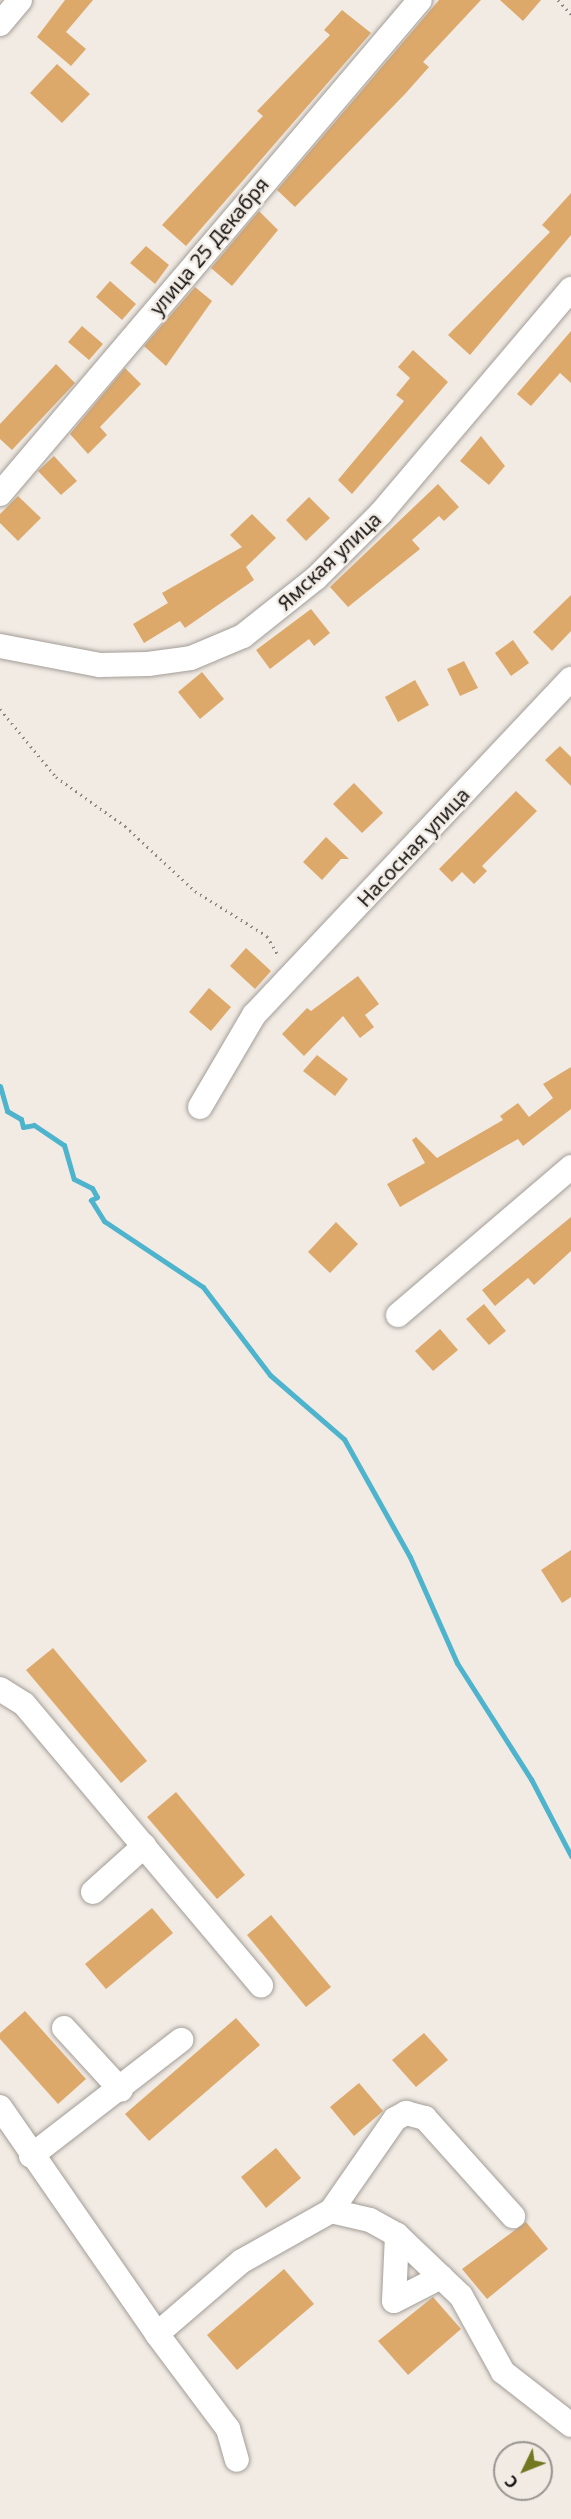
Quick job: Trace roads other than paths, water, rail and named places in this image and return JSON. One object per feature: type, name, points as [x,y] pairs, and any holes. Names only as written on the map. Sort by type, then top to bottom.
[{"type":"street","points":[[0,24],[20,0]]},
{"type":"street","name":"улица 25 Декабря","points":[[0,494],[420,0]]},
{"type":"street","name":"Ямская улица","points":[[0,646],[100,665],[148,664],[191,658],[243,636],[316,578],[381,513],[571,290]]},
{"type":"street","name":"Насосная улица","points":[[200,1107],[254,1015],[571,680]]},
{"type":"street","points":[[399,1315],[571,1167]]},
{"type":"street","points":[[0,1689],[24,1704],[261,1985]]},
{"type":"street","points":[[93,1892],[144,1846]]},
{"type":"street","points":[[64,2028],[121,2091]]},
{"type":"street","points":[[31,2156],[121,2091],[181,2040]]},
{"type":"street","points":[[0,2108],[31,2156],[157,2334],[228,2429],[237,2460]]},
{"type":"street","points":[[157,2334],[242,2262],[331,2211],[394,2119],[406,2113],[425,2118],[513,2216]]},
{"type":"street","points":[[331,2211],[370,2220],[397,2235],[461,2296],[503,2372],[571,2425]]},
{"type":"street","points":[[397,2235],[394,2301],[441,2277]]},
{"type":"waterway","points":[[0,1086],[7,1111],[21,1119],[23,1127],[34,1125],[64,1145],[74,1179],[92,1188],[97,1197],[91,1200],[104,1221],[203,1287],[270,1375],[344,1439],[410,1557],[457,1663],[531,1779],[571,1856]]}]
